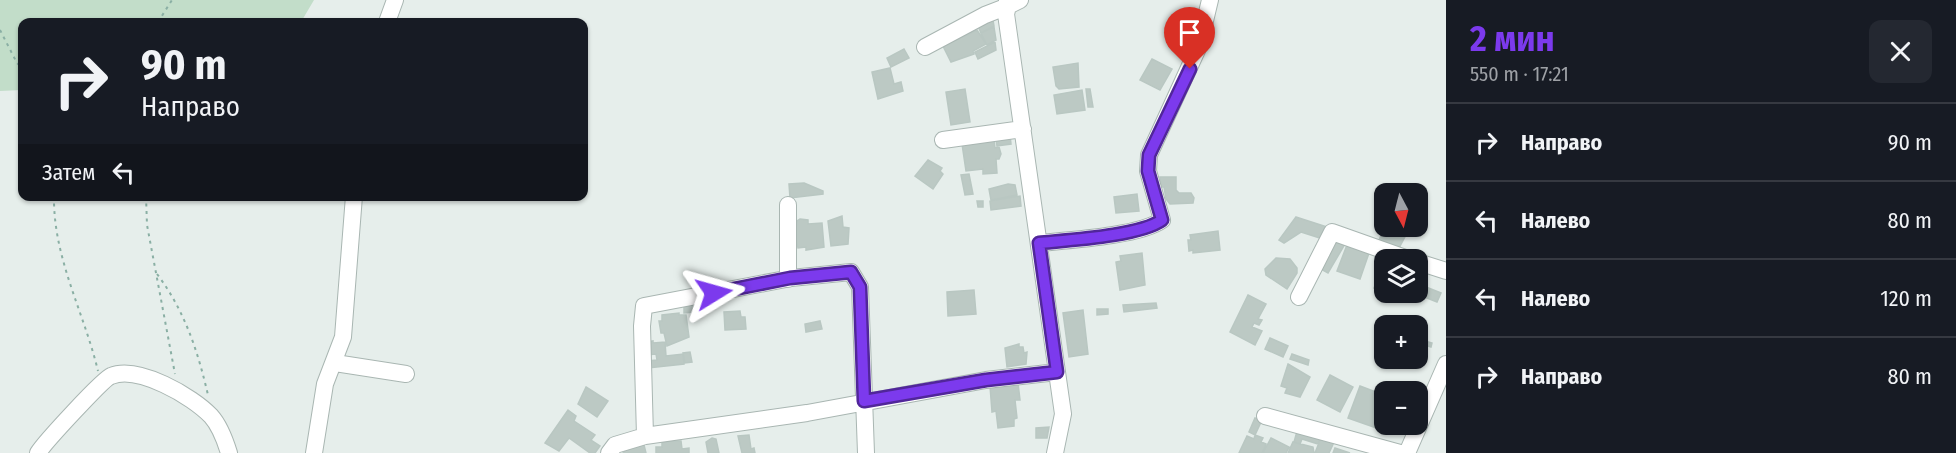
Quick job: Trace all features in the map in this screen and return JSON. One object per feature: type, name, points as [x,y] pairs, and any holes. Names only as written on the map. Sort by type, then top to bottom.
[{"type":"street","points":[[388,18],[395,0]]},
{"type":"street","points":[[1039,243],[1118,233],[1154,226],[1162,220],[1148,171],[1149,155],[1199,46],[1210,0]]},
{"type":"street","points":[[925,47],[1012,2]]},
{"type":"street","points":[[1012,2],[1006,14],[1063,414],[1055,453]]},
{"type":"street","points":[[943,140],[1023,129]]},
{"type":"street","points":[[314,453],[325,384],[335,363],[343,337],[354,201]]},
{"type":"street","points":[[788,205],[788,279]]},
{"type":"street","points":[[1299,297],[1332,232],[1380,249]]},
{"type":"street","points":[[1428,265],[1446,271]]},
{"type":"street","points":[[645,436],[642,336],[644,306],[788,279],[851,272],[860,287],[866,453]]},
{"type":"street","points":[[335,363],[406,374]]},
{"type":"street","points":[[1407,453],[1446,364]]},
{"type":"street","points":[[609,453],[615,445],[645,436],[807,413],[986,380],[1057,372]]},
{"type":"street","points":[[38,453],[50,436],[78,410],[101,382],[120,374],[130,374],[155,381],[178,393],[211,416],[229,453]]},
{"type":"street","points":[[1265,416],[1400,453]]},
{"type":"path","points":[[161,18],[172,0]]},
{"type":"path","points":[[0,30],[18,64]]},
{"type":"path","points":[[54,201],[54,212],[69,286],[94,353],[101,382]]},
{"type":"path","points":[[146,201],[147,225],[178,393]]},
{"type":"path","points":[[156,272],[168,289],[193,339],[211,416]]},
{"type":"green space","points":[[0,0],[314,0],[303,18],[18,18],[18,90],[0,91]]},
{"type":"building","points":[[992,15],[994,26],[981,33],[976,22]]},
{"type":"building","points":[[994,27],[996,40],[987,45],[981,33]]},
{"type":"building","points":[[977,30],[986,44],[973,51],[974,54],[951,62],[943,46]]},
{"type":"building","points":[[995,42],[996,50],[978,59],[975,52]]},
{"type":"building","points":[[904,49],[909,58],[891,67],[887,58]]},
{"type":"building","points":[[1152,59],[1172,69],[1160,90],[1140,80]]},
{"type":"building","points":[[1078,63],[1079,87],[1059,89],[1056,86],[1053,67]]},
{"type":"building","points":[[890,68],[894,84],[901,82],[903,91],[878,99],[872,72]]},
{"type":"building","points":[[965,89],[970,122],[951,125],[946,92]]},
{"type":"building","points":[[1086,89],[1090,89],[1093,107],[1088,107]]},
{"type":"building","points":[[1082,90],[1085,110],[1057,114],[1054,95]]},
{"type":"building","points":[[1010,135],[1011,144],[997,146],[996,139]]},
{"type":"building","points":[[994,139],[995,148],[999,147],[1001,154],[999,159],[996,159],[997,173],[983,174],[983,169],[966,171],[962,144]]},
{"type":"building","points":[[928,160],[942,168],[940,171],[943,174],[933,189],[915,176]]},
{"type":"building","points":[[969,174],[973,194],[965,195],[961,175]]},
{"type":"building","points":[[1160,177],[1176,177],[1176,190],[1179,193],[1191,193],[1194,198],[1193,203],[1170,204],[1166,199],[1164,187],[1161,187]]},
{"type":"building","points":[[804,183],[823,191],[823,194],[790,198],[789,184]]},
{"type":"building","points":[[1008,184],[1015,185],[1017,195],[991,200],[989,189]]},
{"type":"building","points":[[1137,194],[1139,211],[1116,213],[1114,197]]},
{"type":"building","points":[[1020,196],[1021,206],[991,210],[990,201]]},
{"type":"building","points":[[977,201],[983,201],[983,207],[978,207]]},
{"type":"building","points":[[842,216],[843,227],[849,228],[848,244],[831,246],[828,221]]},
{"type":"building","points":[[1296,217],[1327,227],[1323,239],[1301,232],[1284,243],[1279,240]]},
{"type":"building","points":[[808,220],[808,224],[822,223],[824,247],[806,250],[806,247],[798,248],[795,235],[797,221]]},
{"type":"building","points":[[1218,231],[1220,250],[1193,253],[1193,250],[1189,251],[1190,235]]},
{"type":"building","points":[[1380,237],[1405,237],[1399,248],[1379,240]]},
{"type":"building","points":[[1336,238],[1345,244],[1328,273],[1319,268]]},
{"type":"building","points":[[1347,245],[1369,253],[1360,279],[1337,271]]},
{"type":"building","points":[[1142,253],[1145,285],[1120,290],[1116,262],[1121,261],[1120,256]]},
{"type":"building","points":[[1276,258],[1290,259],[1297,268],[1297,273],[1287,289],[1266,275],[1265,269]]},
{"type":"building","points":[[1428,288],[1441,293],[1437,302],[1428,298]]},
{"type":"building","points":[[974,290],[976,314],[948,316],[947,292]]},
{"type":"building","points":[[1248,295],[1266,304],[1258,319],[1262,320],[1259,325],[1254,323],[1252,327],[1262,331],[1255,345],[1230,332]]},
{"type":"building","points":[[1156,303],[1157,308],[1124,312],[1123,305]]},
{"type":"building","points":[[693,304],[694,312],[684,313],[684,305]]},
{"type":"building","points":[[1097,309],[1108,309],[1108,314],[1097,315]]},
{"type":"building","points":[[1083,310],[1088,354],[1069,357],[1063,313]]},
{"type":"building","points":[[740,311],[741,317],[745,317],[746,329],[725,330],[724,312]]},
{"type":"building","points":[[679,313],[679,315],[686,315],[689,337],[667,346],[659,321],[662,321],[662,315]]},
{"type":"building","points":[[820,321],[822,329],[806,332],[805,324]]},
{"type":"building","points":[[1270,338],[1288,346],[1283,357],[1265,349]]},
{"type":"building","points":[[653,341],[653,343],[665,342],[666,356],[683,354],[684,364],[648,368],[647,361],[657,360],[656,354],[647,355],[647,342]]},
{"type":"building","points":[[1019,344],[1019,347],[1023,347],[1024,353],[1027,352],[1026,364],[1007,367],[1005,348]]},
{"type":"building","points":[[690,352],[692,362],[685,363],[683,353]]},
{"type":"building","points":[[1292,354],[1309,360],[1308,365],[1290,359]]},
{"type":"building","points":[[1288,364],[1310,377],[1300,397],[1285,393],[1287,388],[1281,386]]},
{"type":"building","points":[[1330,375],[1353,387],[1340,412],[1317,400]]},
{"type":"building","points":[[1018,383],[1020,400],[1015,400],[1017,418],[1014,419],[1014,426],[998,428],[996,411],[992,412],[990,386]]},
{"type":"building","points":[[1360,386],[1374,391],[1374,427],[1348,418]]},
{"type":"building","points":[[586,387],[608,401],[597,417],[578,404]]},
{"type":"building","points":[[568,410],[576,416],[574,421],[595,435],[591,440],[600,446],[595,453],[590,453],[569,438],[559,451],[545,443]]},
{"type":"building","points":[[1255,418],[1262,420],[1255,435],[1249,432]]},
{"type":"building","points":[[1049,427],[1047,438],[1036,438],[1036,428]]},
{"type":"building","points":[[1298,428],[1321,435],[1318,444],[1302,439],[1300,444],[1294,442]]},
{"type":"building","points":[[749,435],[751,449],[754,448],[755,453],[742,453],[738,436]]},
{"type":"building","points":[[1255,435],[1263,438],[1261,442],[1266,444],[1262,453],[1239,453],[1247,436],[1254,439]]},
{"type":"building","points":[[1322,435],[1335,440],[1329,453],[1315,453]]},
{"type":"building","points":[[712,438],[716,439],[719,453],[708,453],[706,442]]},
{"type":"building","points":[[1271,438],[1289,447],[1286,453],[1263,453]]},
{"type":"building","points":[[643,441],[646,453],[623,453],[628,448]]},
{"type":"building","points":[[681,441],[682,449],[689,448],[689,453],[656,453],[656,447],[662,447],[662,442]]},
{"type":"building","points":[[1293,442],[1313,447],[1314,453],[1288,453]]},
{"type":"building","points":[[1335,448],[1350,453],[1333,453]]},
{"type":"route","points":[[714,293],[790,278],[851,272],[860,287],[864,401],[986,380],[1057,372],[1039,243],[1118,233],[1154,226],[1162,220],[1148,171],[1149,155],[1163,120],[1190,69]]}]
